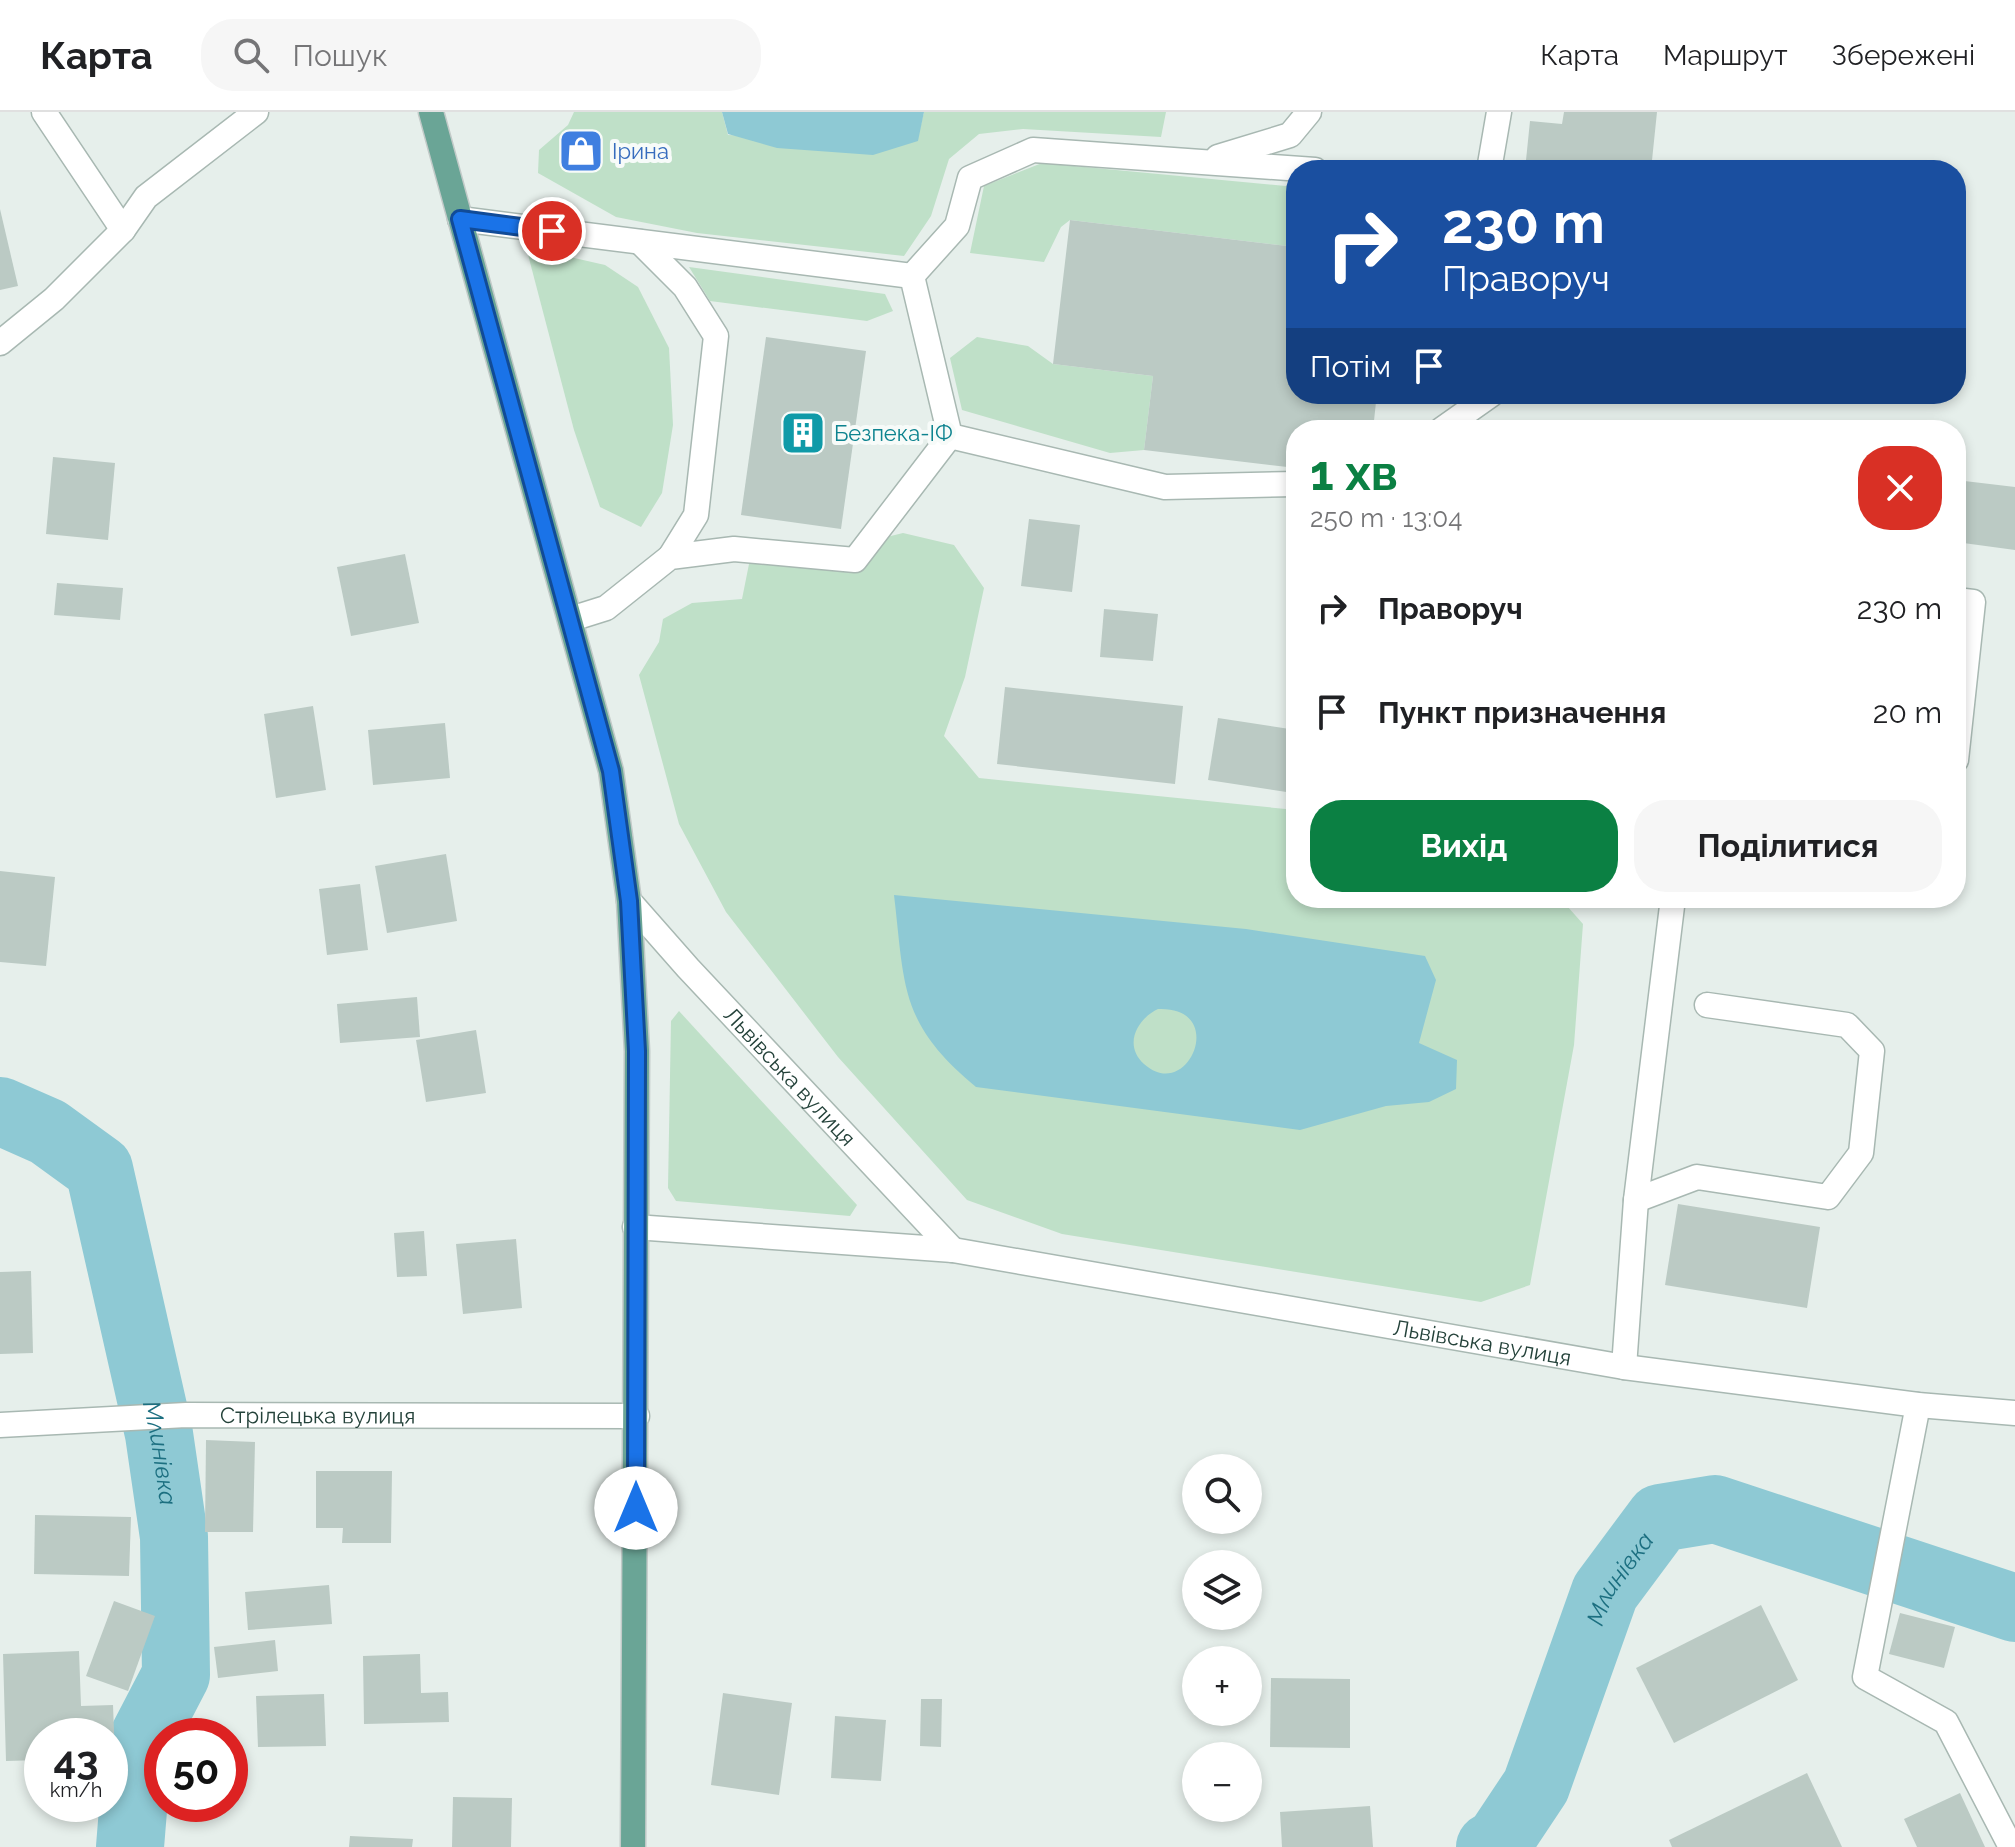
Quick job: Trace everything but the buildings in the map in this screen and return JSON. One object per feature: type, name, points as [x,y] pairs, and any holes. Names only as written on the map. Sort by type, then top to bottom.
[{"type":"main road","points":[[431,112],[611,771],[629,901],[637,1051],[633,1847]]},
{"type":"street","points":[[44,112],[123,230]]},
{"type":"street","points":[[0,343],[54,299],[123,230],[146,197],[256,112]]},
{"type":"street","points":[[1202,162],[1290,135],[1309,112]]},
{"type":"street","points":[[1491,160],[1499,112]]},
{"type":"street","points":[[912,276],[957,226],[970,178],[1033,150],[1286,168]]},
{"type":"street","points":[[460,219],[912,276]]},
{"type":"street","points":[[571,619],[606,608],[670,557],[696,515],[716,336],[685,287],[640,242]]},
{"type":"street","points":[[912,276],[950,436]]},
{"type":"street","points":[[1455,420],[1478,404]]},
{"type":"street","points":[[670,557],[734,549],[855,560],[950,436]]},
{"type":"street","points":[[950,436],[1165,487],[1286,484]]},
{"type":"street","points":[[1966,601],[1973,602],[1966,667]]},
{"type":"street","name":"Львівська вулиця","points":[[629,901],[953,1250]]},
{"type":"street","points":[[1624,1367],[1636,1200],[1672,908]]},
{"type":"street","points":[[1636,1200],[1697,1177],[1828,1197],[1861,1153],[1872,1051],[1847,1025],[1707,1005]]},
{"type":"street","name":"Львівська вулиця","points":[[635,1227],[953,1250],[1624,1367],[1918,1405],[2015,1413]]},
{"type":"street","points":[[1918,1405],[1865,1677],[1946,1722],[2011,1847]]},
{"type":"street","name":"Стрілецька вулиця","points":[[0,1425],[186,1415],[637,1416]]},
{"type":"green space","points":[[574,112],[722,112],[728,135],[917,141],[924,112],[1166,112],[1161,137],[1023,129],[979,134],[949,159],[931,216],[904,256],[697,233],[616,217],[538,173],[539,150],[568,125]]},
{"type":"green space","points":[[1042,163],[1286,186],[1286,246],[1070,220],[1061,227],[1044,262],[970,253],[984,186]]},
{"type":"green space","points":[[526,247],[605,265],[638,287],[669,348],[673,425],[662,493],[641,527],[600,507],[574,430]]},
{"type":"green space","points":[[689,267],[885,294],[893,311],[867,321],[710,301]]},
{"type":"green space","points":[[977,337],[1028,346],[1053,364],[1153,376],[1144,450],[1110,453],[962,410],[950,358]]},
{"type":"green space","points":[[903,533],[954,545],[984,588],[965,677],[944,736],[979,778],[1286,809],[1286,908],[1569,908],[1583,924],[1574,1045],[1530,1285],[1481,1302],[1062,1234],[967,1200],[838,1057],[726,912],[679,824],[639,675],[659,642],[663,619],[692,603],[742,599],[749,564],[826,552]]},
{"type":"green space","points":[[679,1011],[857,1205],[850,1216],[676,1201],[668,1188],[671,1021]]},
{"type":"water","points":[[722,112],[924,112],[918,141],[873,155],[777,148],[728,134]]},
{"type":"water","points":[[894,895],[1246,929],[1425,956],[1436,980],[1419,1043],[1457,1060],[1456,1089],[1429,1102],[1386,1106],[1300,1130],[976,1087],[932,1043],[910,1002],[904,979]],"holes":[[[1158,1009],[1180,1012],[1192,1022],[1196,1036],[1194,1050],[1186,1063],[1175,1072],[1160,1073],[1138,1057],[1134,1049],[1135,1033],[1144,1019]]]},
{"type":"waterway","name":"Млинівка","points":[[0,1111],[48,1132],[99,1169],[159,1434],[174,1537],[176,1675],[138,1748],[130,1847]]},
{"type":"waterway","name":"Млинівка","points":[[1490,1847],[1498,1843],[1536,1786],[1605,1592],[1660,1518],[1715,1509],[2015,1608]]},
{"type":"place","name":"Ірина","points":[[581,151]]},
{"type":"place","name":"Безпека-ІФ","points":[[803,433]]},
{"type":"route","points":[[552,231],[460,219],[611,771],[629,901],[637,1051],[636,1508]]}]
